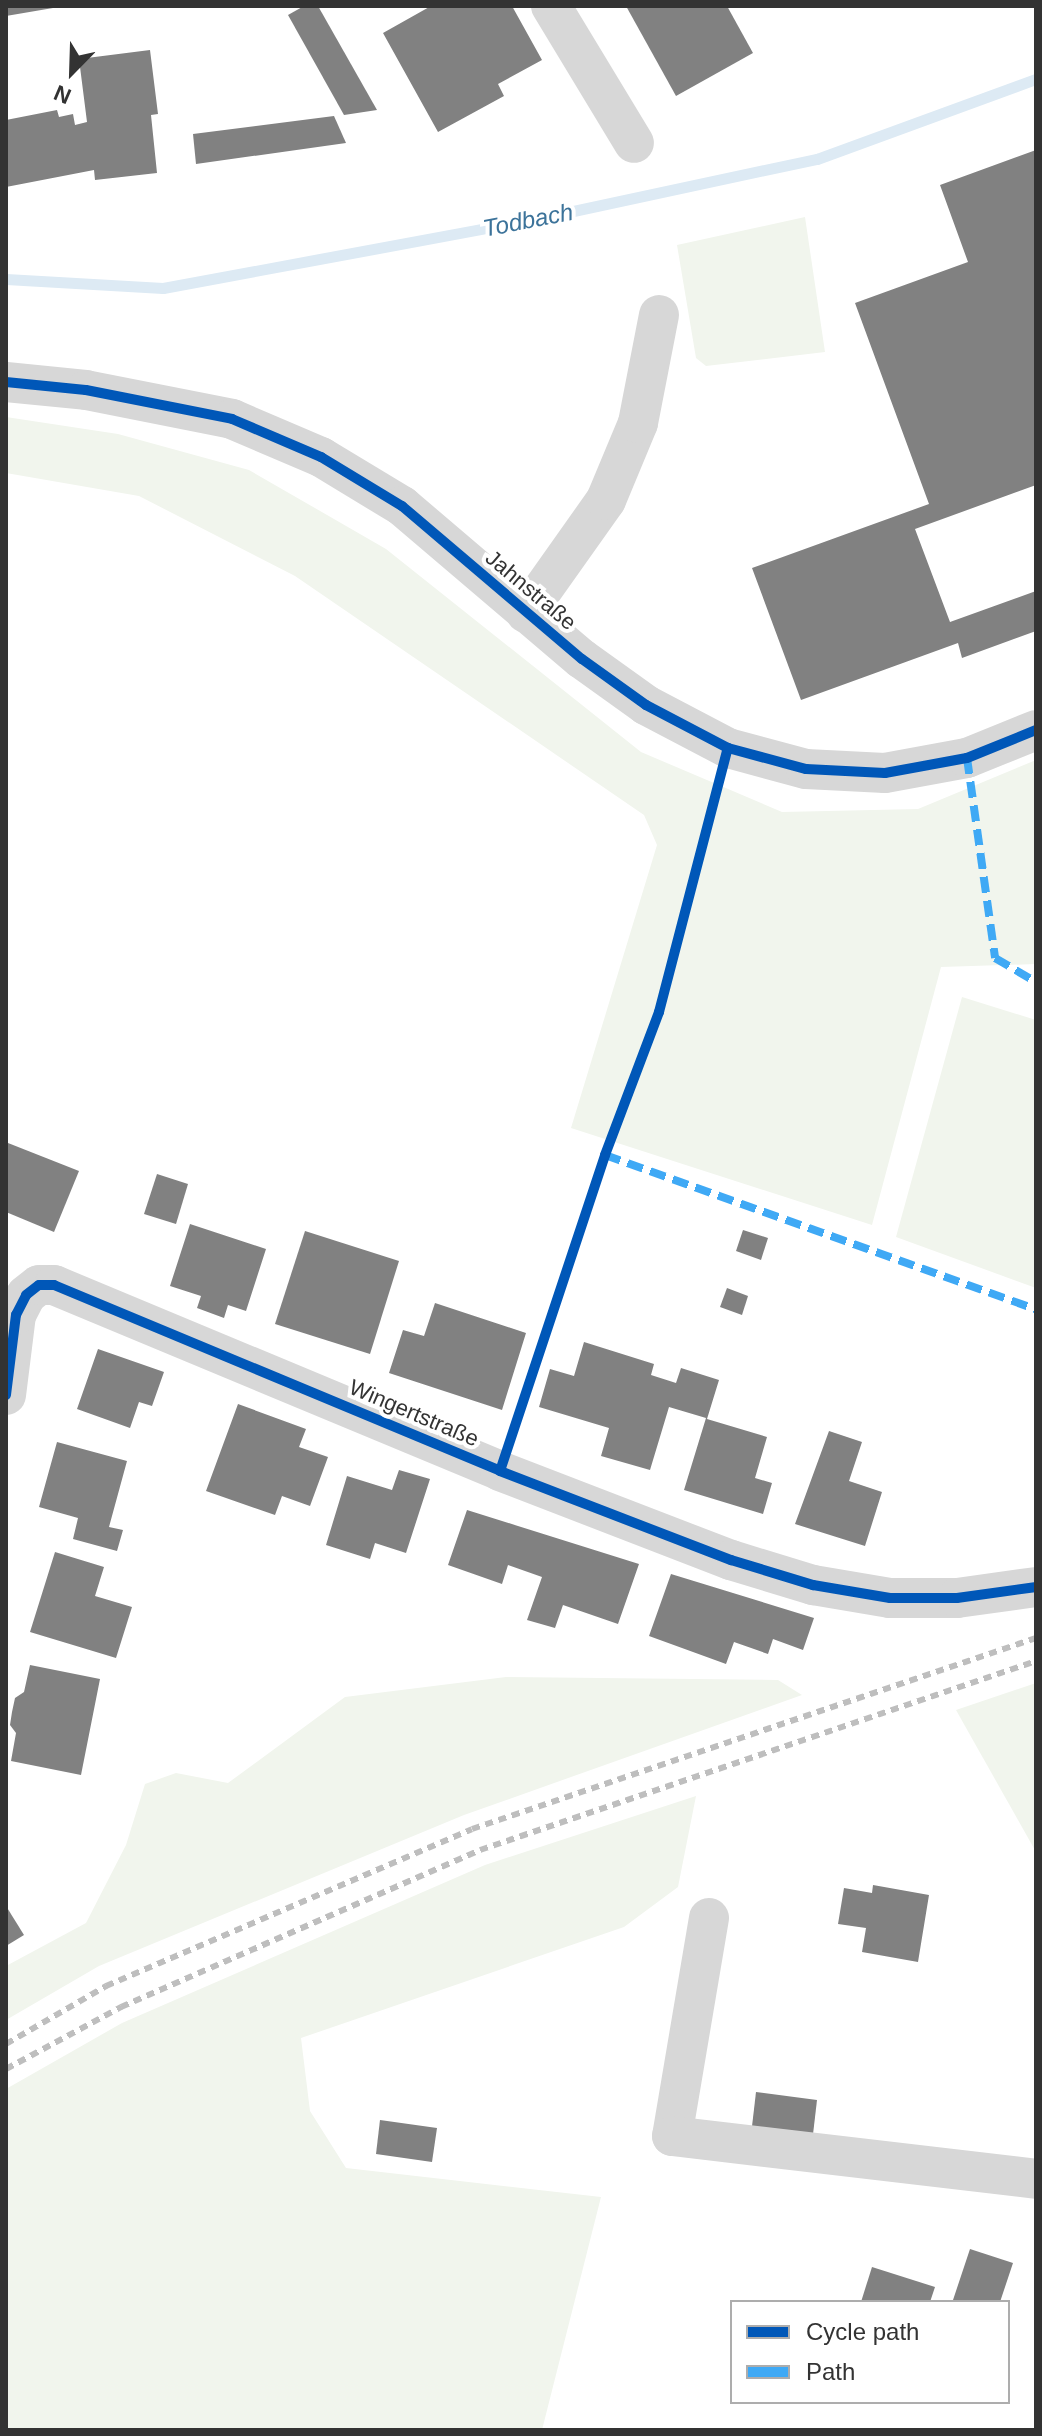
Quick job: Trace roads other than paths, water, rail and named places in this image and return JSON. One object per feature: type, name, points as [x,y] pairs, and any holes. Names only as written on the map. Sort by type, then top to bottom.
[{"type":"street","points":[[551,6],[634,143]]},
{"type":"street","points":[[526,613],[606,500],[638,423],[659,315]]},
{"type":"street","name":"Jahnstraße","points":[[6,382],[86,390],[232,419],[321,457],[402,506],[526,613],[646,705],[728,748],[806,769],[885,773],[967,758],[1036,730]]},
{"type":"street","name":"Wingertstraße","points":[[6,1395],[16,1315],[26,1295],[39,1285],[54,1285],[500,1471],[731,1560],[813,1585],[890,1598],[957,1598],[1036,1587]]},
{"type":"street","points":[[709,1918],[672,2136],[1036,2179]]},
{"type":"waterway","name":"Todbach","points":[[6,279],[163,288],[550,216],[817,159],[1036,79]]},
{"type":"railway","points":[[6,2044],[106,1986],[472,1829],[1036,1638]]},
{"type":"railway","points":[[6,2069],[121,2007],[480,1850],[1036,1661]]}]
